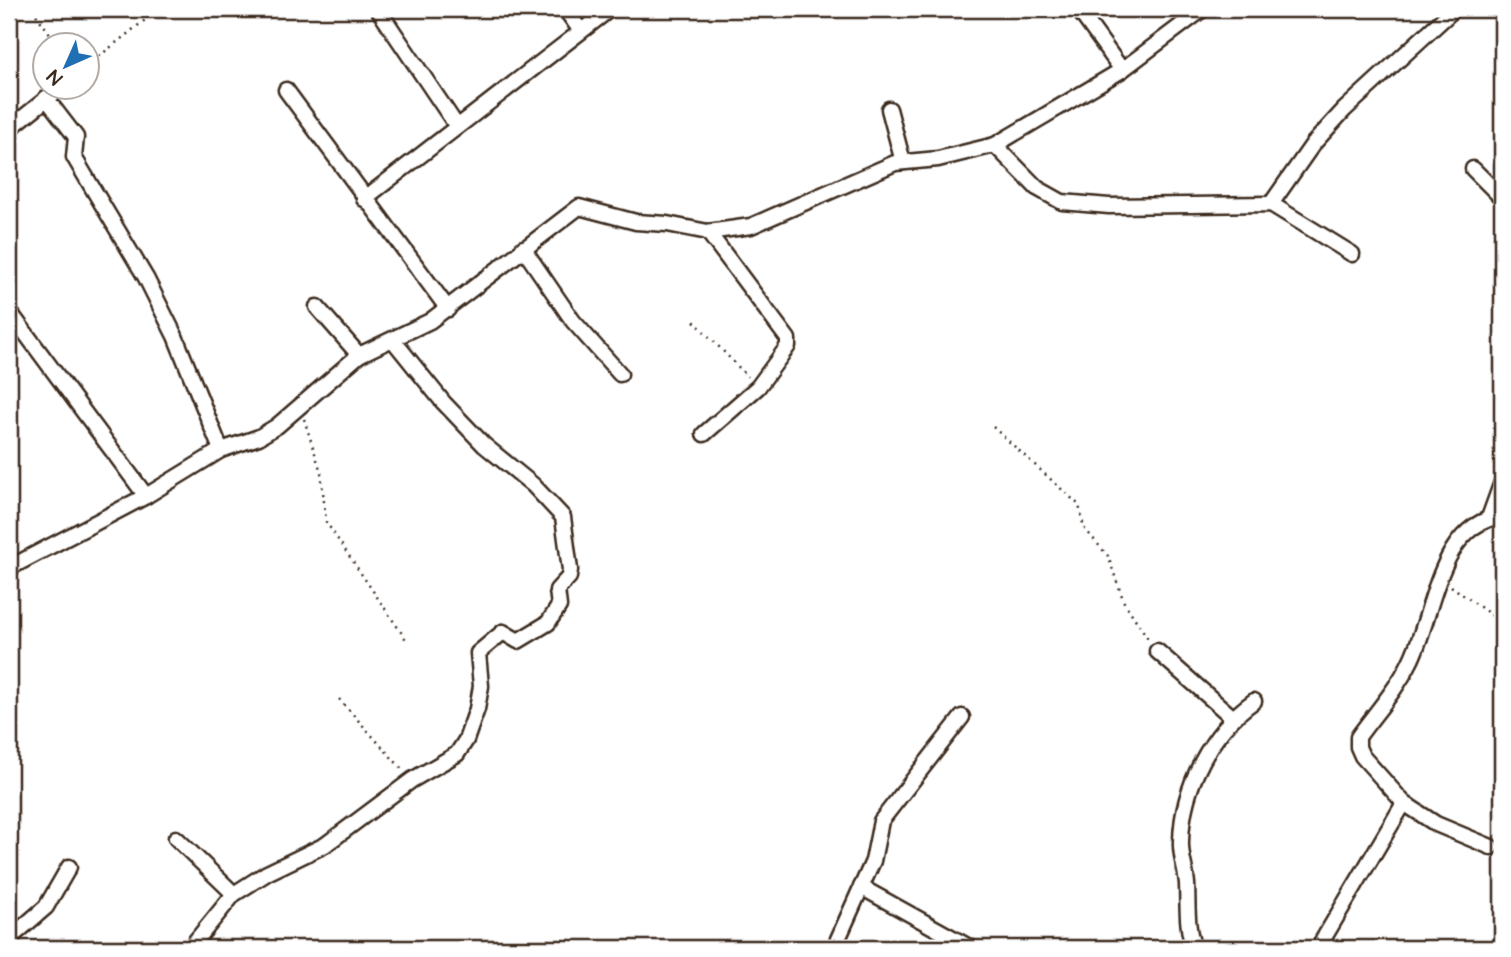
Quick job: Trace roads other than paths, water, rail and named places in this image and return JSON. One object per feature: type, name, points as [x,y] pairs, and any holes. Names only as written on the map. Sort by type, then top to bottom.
[{"type":"lane","points":[[378,9],[456,125]]},
{"type":"lane","points":[[565,9],[580,31]]},
{"type":"lane","points":[[364,199],[456,125],[610,9]]},
{"type":"lane","points":[[1078,9],[1122,70]]},
{"type":"lane","points":[[9,568],[146,496],[220,450],[259,437],[301,408],[359,355],[393,340],[448,309],[570,211],[583,206],[636,222],[667,224],[708,232],[751,226],[870,172],[903,162],[938,159],[995,145],[1122,70],[1203,9]]},
{"type":"lane","points":[[1271,204],[1312,144],[1344,110],[1454,9]]},
{"type":"lane","points":[[286,90],[364,199],[448,309]]},
{"type":"lane","points":[[9,129],[41,102]]},
{"type":"lane","points":[[49,102],[76,137],[74,157],[146,278],[169,324],[220,450]]},
{"type":"lane","points":[[889,109],[903,162]]},
{"type":"lane","points":[[995,145],[1037,188],[1062,202],[1109,206],[1271,204],[1352,254]]},
{"type":"lane","points":[[1473,169],[1502,198]]},
{"type":"lane","points":[[704,434],[758,387],[784,354],[788,340],[708,232]]},
{"type":"lane","points":[[523,248],[573,321],[620,374]]},
{"type":"lane","points":[[317,307],[359,355]]},
{"type":"lane","points":[[9,311],[146,496]]},
{"type":"lane","points":[[190,948],[234,894],[267,873],[325,845],[412,780],[452,758],[466,740],[477,709],[481,686],[477,656],[480,650],[503,632],[520,641],[548,623],[559,606],[557,590],[569,577],[563,517],[533,485],[484,445],[443,402],[393,340]]},
{"type":"lane","points":[[1492,847],[1436,824],[1404,803],[1357,747],[1358,737],[1411,660],[1439,578],[1461,539],[1496,517],[1502,482]]},
{"type":"lane","points":[[1157,651],[1232,716]]},
{"type":"lane","points":[[1195,948],[1191,938],[1180,839],[1194,777],[1232,716],[1254,701]]},
{"type":"lane","points":[[834,948],[873,861],[881,821],[962,717]]},
{"type":"lane","points":[[1318,948],[1404,803]]},
{"type":"lane","points":[[176,838],[234,894]]},
{"type":"lane","points":[[9,939],[46,907],[69,867]]},
{"type":"lane","points":[[861,887],[971,948]]}]
